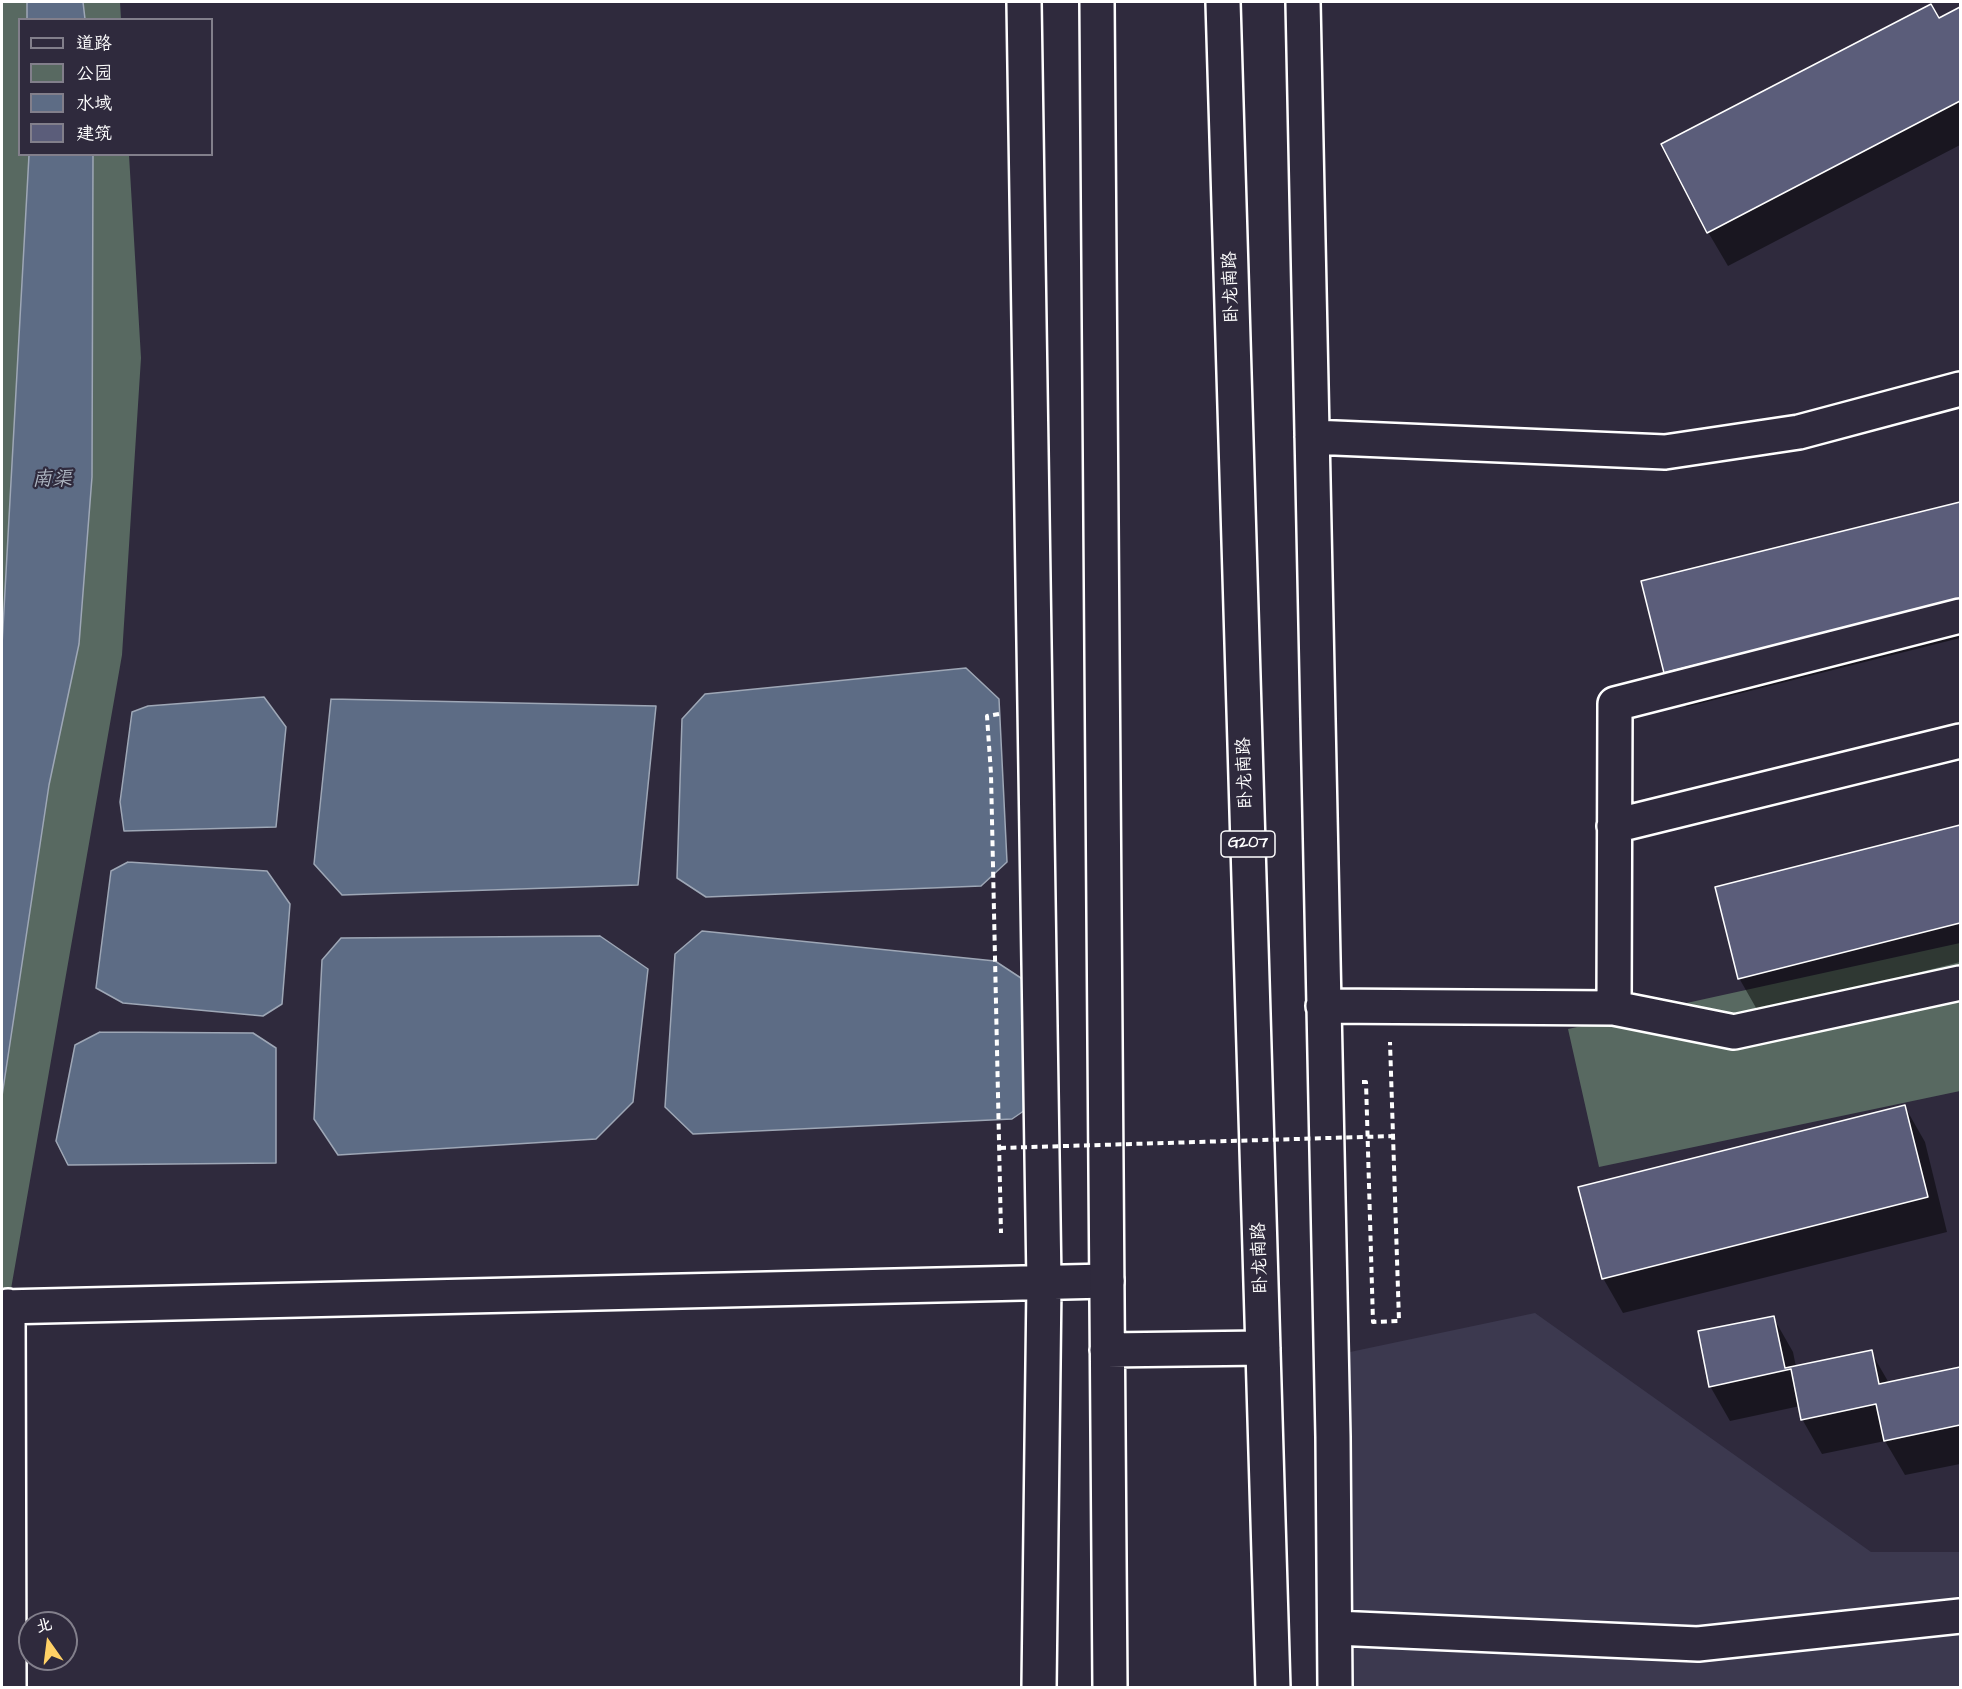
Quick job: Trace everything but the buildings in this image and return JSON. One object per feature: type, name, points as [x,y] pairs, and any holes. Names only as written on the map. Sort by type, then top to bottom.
[{"type":"main road","points":[[1024,2],[1044,1283],[1039,1688]]},
{"type":"main road","points":[[1097,2],[1110,1688]]},
{"type":"main road","name":"卧龙南路","points":[[1223,2],[1273,1688]]},
{"type":"main road","points":[[1303,2],[1335,1688]]},
{"type":"main road","points":[[1312,437],[1665,452],[1799,432],[1960,389]]},
{"type":"main road","points":[[1614,1008],[1615,704],[1960,616]]},
{"type":"main road","points":[[1614,826],[1960,741]]},
{"type":"main road","points":[[1323,1006],[1614,1008],[1734,1032],[1960,983]]},
{"type":"main road","points":[[9,1688],[5,1307],[1107,1281]]},
{"type":"main road","points":[[1107,1350],[1263,1348]]},
{"type":"main road","points":[[1335,1628],[1698,1644],[1960,1616]]},
{"type":"path","points":[[991,774],[1001,1233]]},
{"type":"path","points":[[1369,1156],[1373,1322],[1399,1321],[1395,1136],[1389,1037]]},
{"type":"path","points":[[1000,1148],[1395,1136]]},
{"type":"shaded area","points":[[1535,1313],[1871,1552],[1960,1552],[1960,1687],[1335,1687],[1331,1356]]},
{"type":"green space","points":[[2,2],[120,2],[121,18],[18,18],[18,156],[129,156],[141,358],[122,655],[8,1306],[2,1688]]},
{"type":"green space","points":[[1960,943],[1960,1091],[1599,1167],[1568,1029]]},
{"type":"water","points":[[27,2],[83,2],[85,18],[27,18]]},
{"type":"water","name":"南渠","points":[[29,156],[93,156],[92,477],[79,644],[49,785],[2,1096],[2,645]]},
{"type":"water","points":[[966,668],[999,699],[1007,862],[981,886],[706,897],[677,878],[682,719],[705,694]]},
{"type":"water","points":[[264,697],[286,727],[276,827],[124,831],[120,802],[132,712],[148,706]]},
{"type":"water","points":[[331,699],[656,706],[638,885],[342,895],[314,864]]},
{"type":"water","points":[[128,862],[267,871],[290,904],[282,1004],[263,1016],[123,1003],[96,988],[111,871]]},
{"type":"water","points":[[702,931],[995,961],[1024,980],[1031,1106],[1012,1119],[693,1134],[665,1107],[675,954]]},
{"type":"water","points":[[600,936],[648,969],[633,1102],[596,1139],[338,1155],[314,1119],[322,960],[341,938]]},
{"type":"water","points":[[100,1032],[253,1033],[276,1048],[276,1163],[68,1165],[56,1141],[75,1045]]}]
